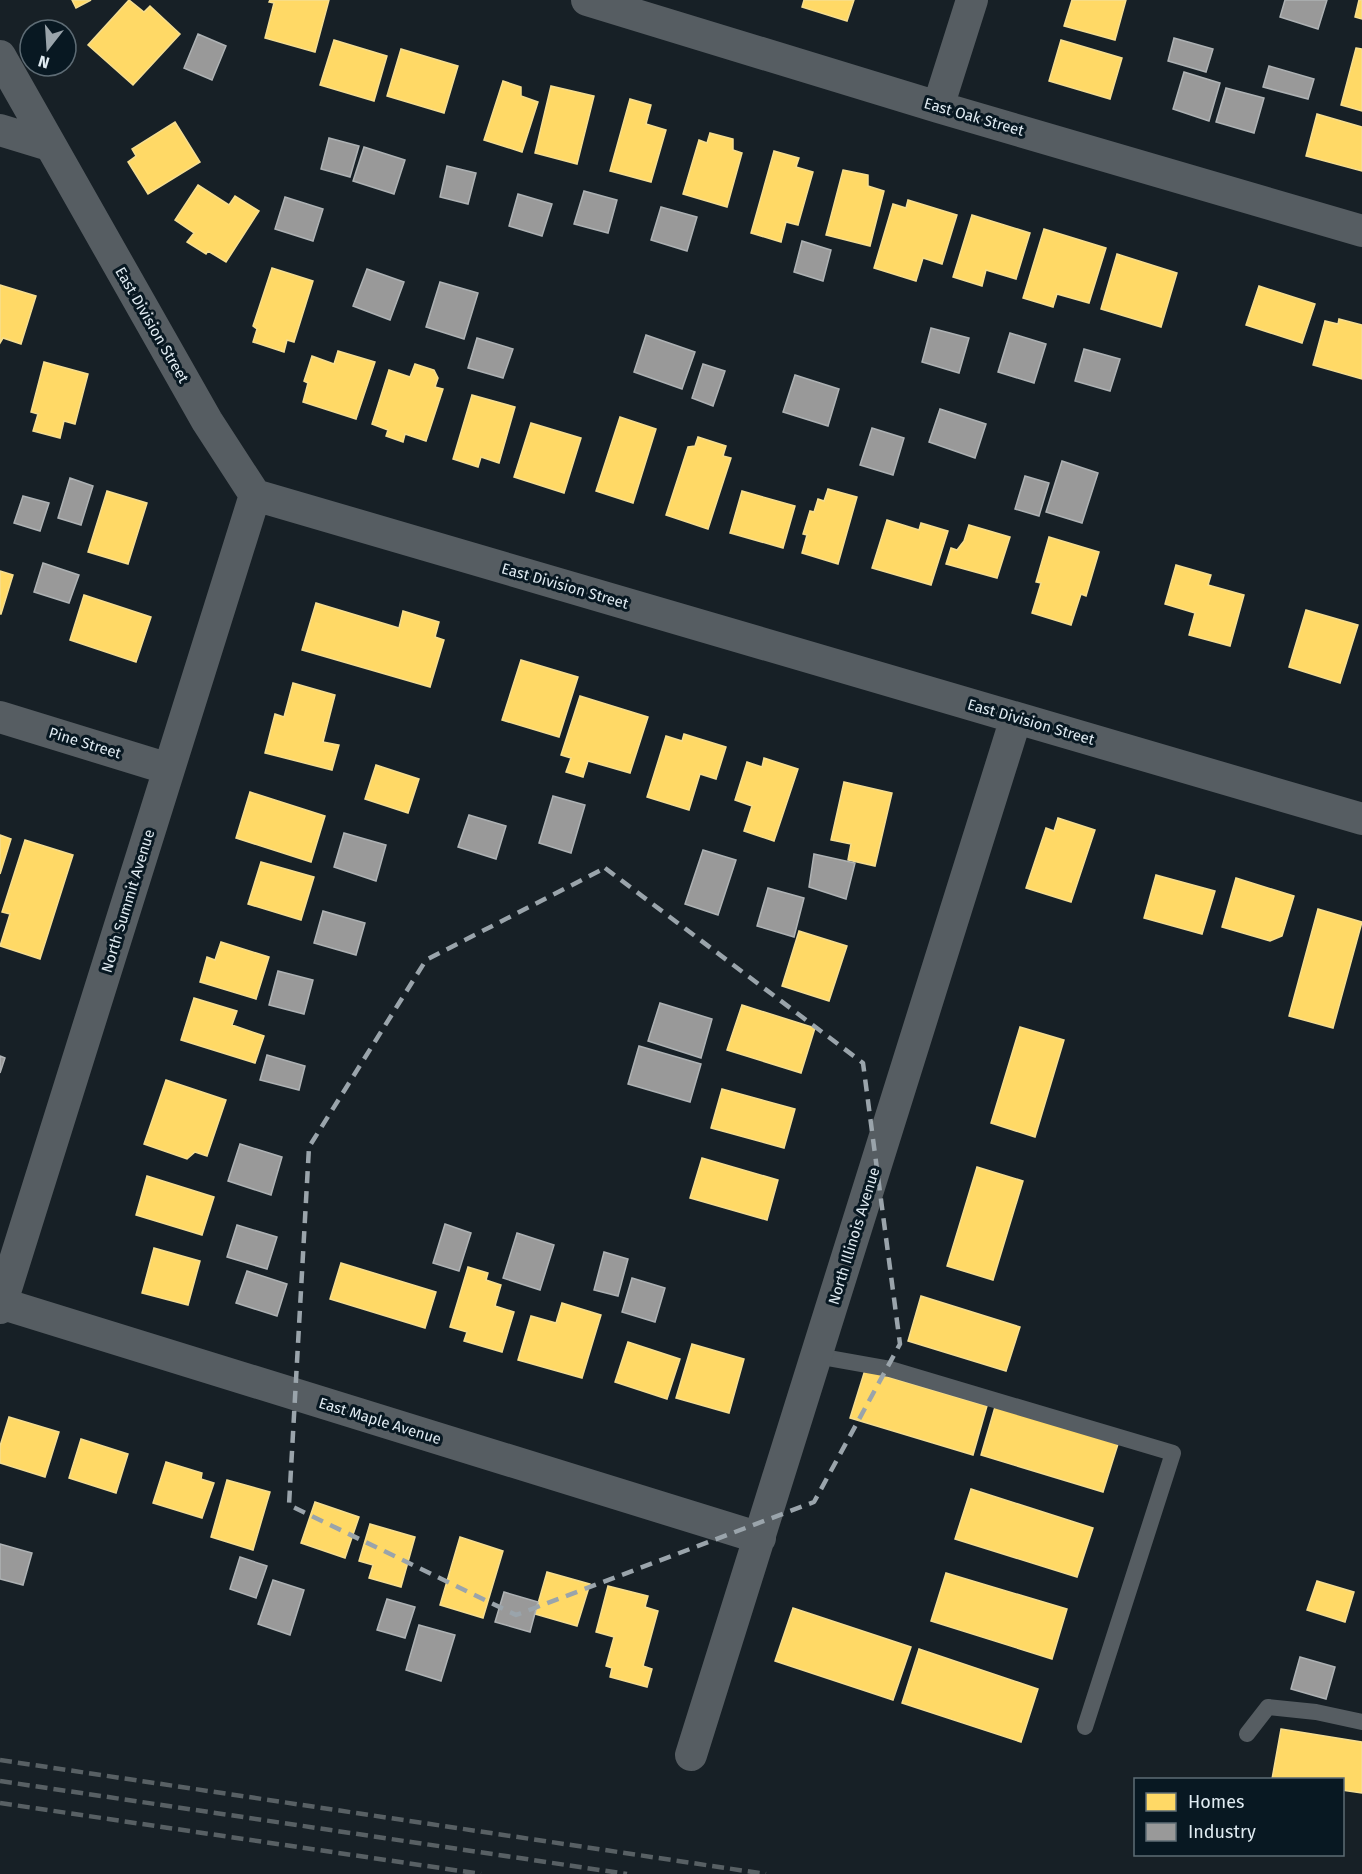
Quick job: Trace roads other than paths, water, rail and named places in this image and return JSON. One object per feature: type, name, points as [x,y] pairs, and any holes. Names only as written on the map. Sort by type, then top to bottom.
[{"type":"street","name":"East Oak Street","points":[[587,0],[938,107],[1362,231]]},
{"type":"street","points":[[938,107],[972,0]]},
{"type":"street","name":"East Division Street","points":[[0,56],[207,422],[255,495],[1362,819]]},
{"type":"street","points":[[0,130],[49,145]]},
{"type":"street","name":"North Summit Avenue","points":[[0,1305],[255,495]]},
{"type":"street","name":"Pine Street","points":[[0,717],[169,769]]},
{"type":"street","name":"North Illinois Avenue","points":[[691,1755],[1016,718]]},
{"type":"street","name":"East Maple Avenue","points":[[0,1305],[760,1538]]},
{"type":"lane","points":[[817,1356],[890,1369],[1173,1453],[1085,1727]]},
{"type":"lane","points":[[1247,1734],[1268,1707],[1316,1712],[1362,1722]]},
{"type":"railway","points":[[0,1760],[766,1874]]},
{"type":"railway","points":[[0,1781],[627,1874]]},
{"type":"railway","points":[[0,1803],[481,1874]]}]
